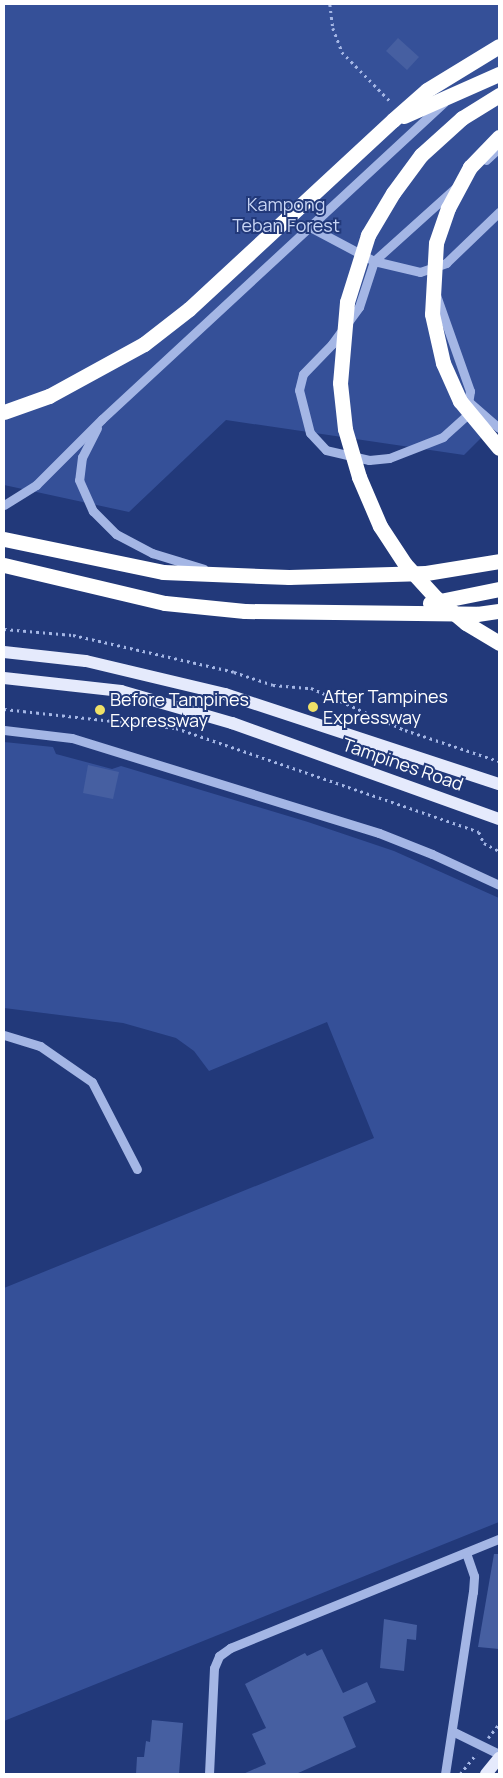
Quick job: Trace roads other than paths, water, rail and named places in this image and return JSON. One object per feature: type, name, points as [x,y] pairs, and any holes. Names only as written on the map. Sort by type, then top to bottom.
[{"type":"highway","points":[[4,412],[49,396],[144,344],[188,309],[395,114],[427,90],[499,46]]},
{"type":"highway","points":[[395,114],[499,74]]},
{"type":"highway","points":[[499,95],[462,118],[421,155],[392,193],[368,236],[347,302],[340,383],[345,429],[359,477],[380,526],[405,564],[436,598],[499,643]]},
{"type":"highway","points":[[499,137],[470,167],[448,208],[436,243],[432,314],[443,363],[460,401],[499,448]]},
{"type":"highway","points":[[4,539],[163,572],[289,577],[426,573],[499,561]]},
{"type":"highway","points":[[4,565],[165,603],[245,611],[477,614],[499,611]]},
{"type":"highway","points":[[386,612],[499,589]]},
{"type":"main road","name":"Tampines Road","points":[[4,652],[86,660],[225,694],[499,784]]},
{"type":"main road","name":"Tampines Road","points":[[4,678],[121,692],[232,723],[499,819]]},
{"type":"main road","points":[[486,1774],[499,1758]]},
{"type":"lane","points":[[4,505],[36,485],[102,419],[456,90]]},
{"type":"lane","points":[[427,271],[470,391],[470,403],[466,416],[443,437],[389,458],[369,460],[326,450],[310,433],[298,390],[303,374],[332,344],[359,307],[374,261],[499,148]]},
{"type":"lane","points":[[310,227],[374,261],[403,269],[427,271],[446,263],[499,212]]},
{"type":"lane","points":[[470,403],[499,428]]},
{"type":"lane","points":[[102,419],[82,457],[79,480],[93,511],[116,534],[152,553],[219,573]]},
{"type":"lane","points":[[4,730],[72,738],[379,834],[432,854],[499,885]]},
{"type":"lane","points":[[4,1035],[40,1046],[92,1082],[137,1169]]},
{"type":"lane","points":[[209,1774],[214,1668],[219,1656],[230,1648],[499,1539]]},
{"type":"lane","points":[[445,1774],[474,1576],[466,1553]]},
{"type":"lane","points":[[452,1731],[499,1754]]},
{"type":"place","name":"After Tampines Expressway","points":[[313,707]]},
{"type":"place","name":"Before Tampines Expressway","points":[[100,710]]},
{"type":"park label","name":"Kampong Teban Forest","points":[[286,215]]}]
